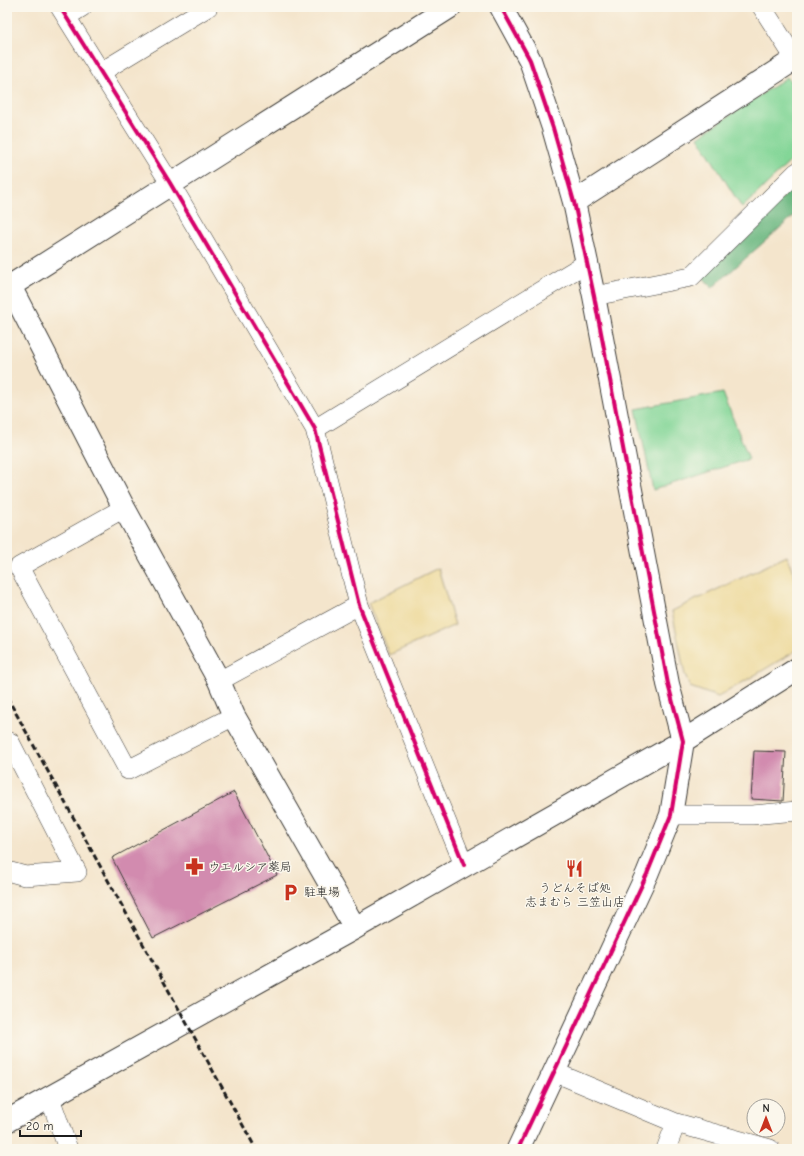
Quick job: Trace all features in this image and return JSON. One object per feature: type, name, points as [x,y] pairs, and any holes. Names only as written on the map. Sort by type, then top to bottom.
[{"type":"street","points":[[82,7],[63,12],[170,183],[315,429],[358,605],[464,865]]},
{"type":"street","points":[[101,72],[208,7]]},
{"type":"street","points":[[355,928],[234,716],[219,681],[124,508],[8,285],[450,7]]},
{"type":"street","points":[[501,7],[530,60],[553,128],[574,202],[588,262],[668,684],[683,741],[671,815],[647,874],[518,1149]]},
{"type":"street","points":[[574,202],[796,59],[762,7]]},
{"type":"street","points":[[594,296],[691,277],[797,172]]},
{"type":"street","points":[[315,429],[588,262]]},
{"type":"street","points":[[124,508],[19,567],[128,770],[234,716]]},
{"type":"street","points":[[219,681],[358,605]]},
{"type":"street","points":[[7,1121],[355,928],[683,741],[797,669]]},
{"type":"street","points":[[7,743],[10,742],[77,872],[25,876],[7,871]]},
{"type":"street","points":[[671,815],[752,815],[797,811]]},
{"type":"street","points":[[554,1072],[676,1123],[770,1149]]},
{"type":"street","points":[[50,1098],[68,1149]]},
{"type":"street","points":[[666,1149],[676,1123]]},
{"type":"green space","points":[[787,77],[797,90],[797,155],[742,208],[698,137]]},
{"type":"green space","points":[[797,184],[797,213],[712,288],[701,275]]},
{"type":"green space","points":[[723,393],[749,459],[653,490],[636,409]]},
{"type":"sand","points":[[787,556],[797,583],[797,650],[718,697],[690,687],[685,675],[672,611]]},
{"type":"sand","points":[[438,568],[455,625],[389,655],[368,603]]},
{"type":"building","points":[[754,751],[786,752],[783,801],[751,799]]},
{"type":"building","name":"ウエルシア薬局","points":[[234,792],[277,875],[153,938],[112,858]]},
{"type":"railway","points":[[7,697],[256,1149]]},
{"type":"cycle path","points":[[60,7],[170,183],[315,429],[359,605],[464,865]]},
{"type":"cycle path","points":[[501,7],[530,60],[553,128],[574,202],[594,296],[668,684],[683,741],[671,815],[647,874],[518,1149]]},
{"type":"place","name":"ウエルシア薬局","points":[[195,867]]},
{"type":"place","name":"うどんそば処 志まむら 三笠山店","points":[[575,869]]},
{"type":"place","name":"駐車場","points":[[291,892]]}]
